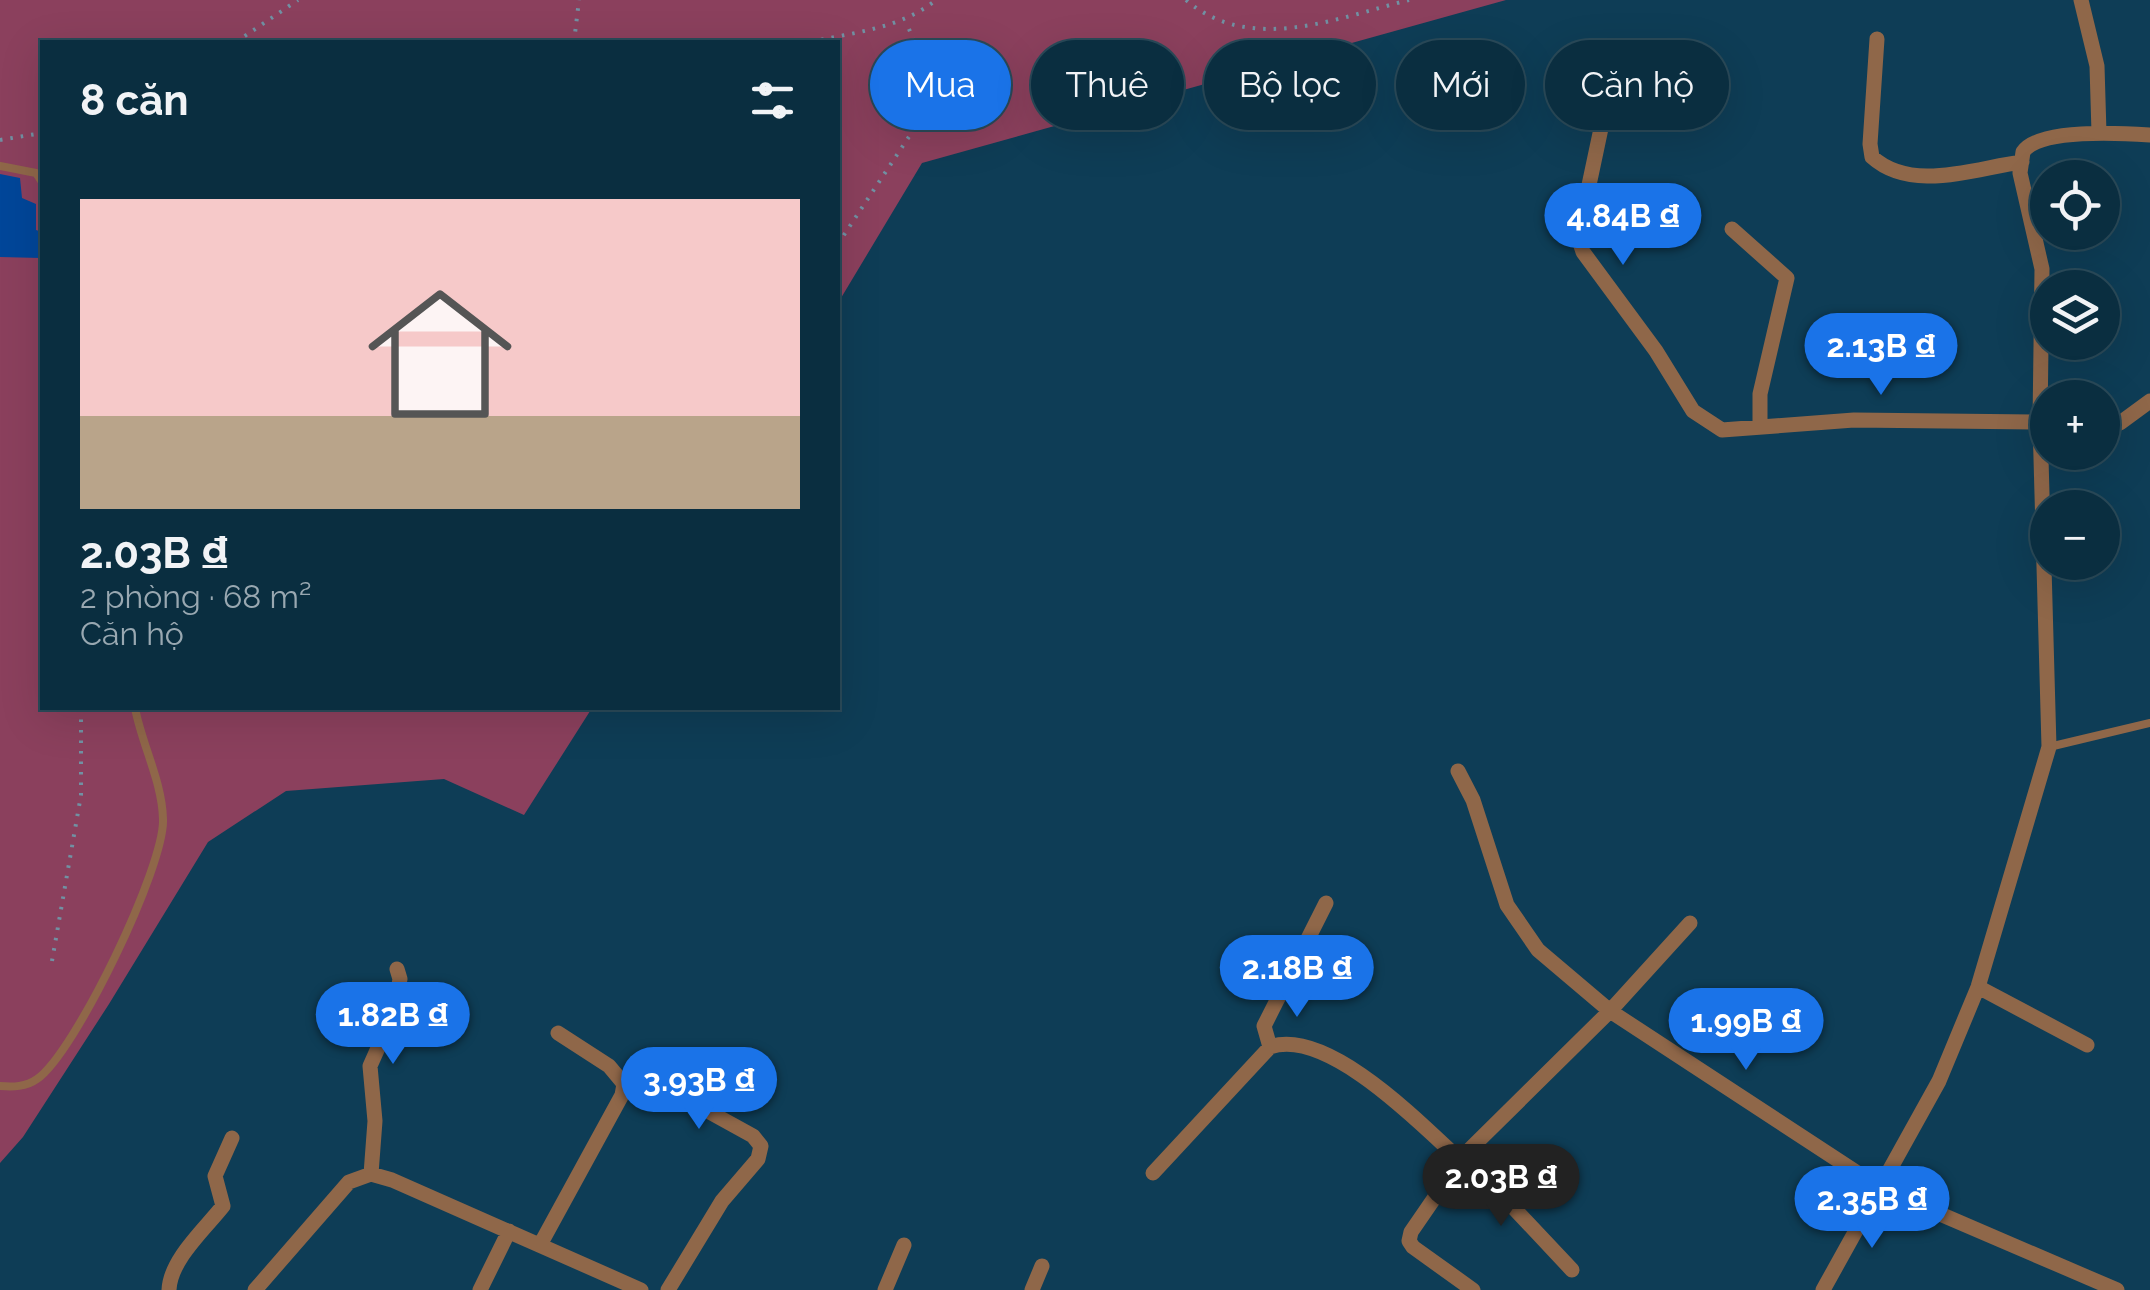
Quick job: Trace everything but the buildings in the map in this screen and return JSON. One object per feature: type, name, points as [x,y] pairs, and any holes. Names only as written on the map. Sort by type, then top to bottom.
[{"type":"street","points":[[2082,0],[2097,66],[2099,133]]},
{"type":"street","points":[[1876,39],[1870,144],[1872,157],[1880,165],[1944,178],[2022,162]]},
{"type":"street","points":[[1599,130],[1579,221],[1583,252],[1656,351],[1693,410],[1722,430],[1854,420],[2030,427]]},
{"type":"street","points":[[2043,380],[2042,269],[2022,183],[2022,162],[2031,142],[2099,133],[2150,134]]},
{"type":"street","points":[[1732,229],[1786,278],[1758,404],[1760,426]]},
{"type":"street","points":[[2120,423],[2150,402]]},
{"type":"street","points":[[1823,1290],[1939,1081],[1978,986],[2049,747],[2044,470]]},
{"type":"street","points":[[1458,770],[1474,800],[1507,905],[1538,950],[1610,1011],[1882,1189],[2117,1290]]},
{"type":"street","points":[[1270,1047],[1264,1026],[1326,903]]},
{"type":"street","points":[[1473,1290],[1413,1248],[1409,1240],[1462,1157],[1610,1011],[1690,923]]},
{"type":"street","points":[[371,1174],[375,1121],[370,1066],[394,1012],[400,979],[397,969]]},
{"type":"street","points":[[1978,986],[2087,1045]]},
{"type":"street","points":[[540,1245],[624,1084],[609,1066],[558,1034]]},
{"type":"street","points":[[1153,1173],[1270,1047],[1286,1041],[1300,1044],[1355,1072],[1401,1106],[1462,1157],[1572,1270]]},
{"type":"street","points":[[666,1088],[753,1136],[761,1146],[758,1159],[722,1202],[668,1290]]},
{"type":"street","points":[[169,1290],[169,1277],[176,1266],[223,1206],[214,1176],[232,1138]]},
{"type":"street","points":[[254,1290],[349,1182],[371,1174],[641,1290]]},
{"type":"street","points":[[480,1290],[508,1231]]},
{"type":"street","points":[[885,1290],[904,1246]]},
{"type":"street","points":[[1032,1290],[1042,1266]]},
{"type":"lane","points":[[0,166],[36,173],[40,179]]},
{"type":"lane","points":[[0,1086],[17,1087],[36,1080],[62,1052],[122,942],[145,889],[164,823],[159,788],[136,710]]},
{"type":"lane","points":[[2049,747],[2150,724]]},
{"type":"path","points":[[239,40],[298,0]]},
{"type":"path","points":[[574,40],[579,0]]},
{"type":"path","points":[[820,40],[890,25],[920,13],[936,0]]},
{"type":"path","points":[[1186,0],[1202,13],[1235,27],[1279,31],[1409,0]]},
{"type":"path","points":[[840,241],[922,117],[929,94],[928,76],[906,22]]},
{"type":"path","points":[[0,140],[40,133]]},
{"type":"path","points":[[52,961],[81,795],[81,710]]},
{"type":"shaded area","points":[[0,0],[1506,0],[1363,40],[1204,40],[1204,84],[1184,90],[1184,40],[1031,40],[1031,130],[1040,130],[922,163],[840,300],[840,40],[40,40],[40,710],[591,710],[524,815],[444,779],[286,791],[208,842],[23,1137],[0,1163]]}]
